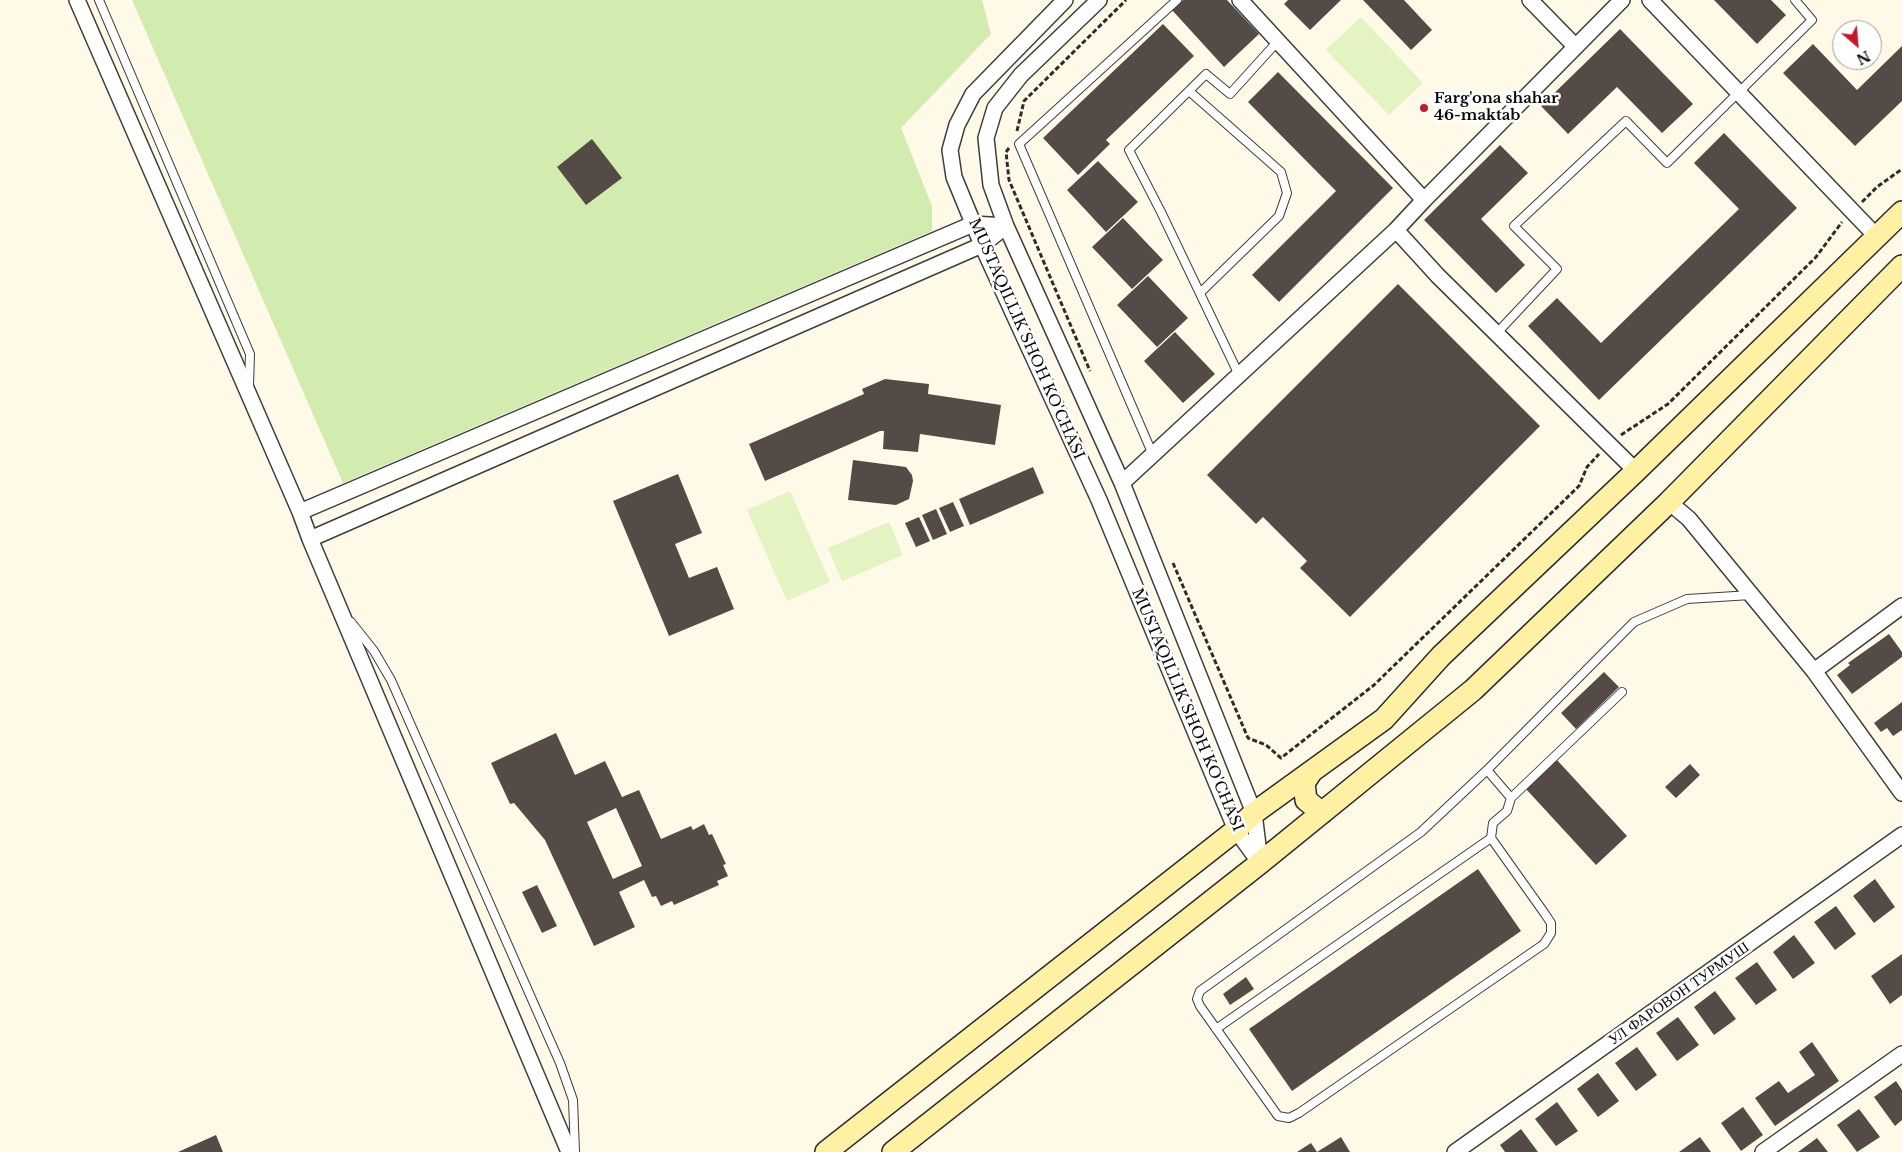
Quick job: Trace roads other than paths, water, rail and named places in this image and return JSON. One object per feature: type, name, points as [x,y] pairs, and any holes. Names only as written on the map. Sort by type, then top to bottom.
[{"type":"street","points":[[77,0],[300,512],[569,1152]]},
{"type":"street","name":"MUSTAQILLIK SHOH KO'CHASI","points":[[1065,0],[973,94],[957,126],[950,150],[953,168],[982,245],[1099,500],[1236,830],[1260,863]]},
{"type":"street","name":"MUSTAQILLIK SHOH KO'CHASI","points":[[1100,0],[1021,75],[995,108],[986,138],[991,186],[1006,226],[1122,484],[1254,813],[1260,863]]},
{"type":"street","points":[[1240,0],[1424,200]]},
{"type":"street","points":[[1530,0],[1575,46]]},
{"type":"street","points":[[1122,484],[1396,230],[1622,0]]},
{"type":"street","points":[[1650,0],[1877,237]]},
{"type":"street","points":[[826,1152],[1236,830],[1254,813],[1384,719],[1441,656],[1636,471],[1902,212]]},
{"type":"street","points":[[300,512],[973,224],[1006,226]]},
{"type":"street","points":[[310,538],[982,245],[1006,226]]},
{"type":"street","points":[[1396,230],[1419,257],[1636,471]]},
{"type":"street","points":[[893,1152],[1260,863],[1474,690],[1669,502],[1902,266]]},
{"type":"street","points":[[1669,502],[1689,519],[1814,671],[1902,793]]},
{"type":"street","points":[[1814,671],[1902,606]]},
{"type":"street","points":[[1312,771],[1304,783],[1306,800],[1322,813]]},
{"type":"street","name":"УЛ ФАРОВОН ТУРМУШ","points":[[1455,1152],[1902,835]]},
{"type":"street","points":[[1763,1152],[1902,1054]]},
{"type":"lane","points":[[99,0],[250,354],[248,396]]},
{"type":"lane","points":[[1153,455],[1019,144],[1177,0]]},
{"type":"lane","points":[[1496,334],[1557,269],[1514,226],[1626,121],[1667,163],[1812,20],[1794,0]]},
{"type":"lane","points":[[1239,375],[1129,150],[1206,74],[1230,94],[1278,41]]},
{"type":"lane","points":[[1189,91],[1281,172],[1287,193],[1279,216],[1200,293]]},
{"type":"lane","points":[[1622,692],[1511,798],[1507,811],[1493,823],[1491,838],[1551,924],[1551,933],[1544,944],[1299,1113],[1289,1118],[1278,1116],[1271,1109],[1200,1006],[1197,999],[1200,991],[1421,832],[1487,770],[1634,622],[1687,599],[1751,595]]},
{"type":"lane","points":[[339,608],[374,650],[391,680],[560,1063],[573,1100],[575,1152]]},
{"type":"lane","points":[[1487,770],[1511,798]]},
{"type":"lane","points":[[1216,1029],[1491,838]]},
{"type":"place","name":"Farg'ona shahar 46-maktab","points":[[1424,108]]}]
